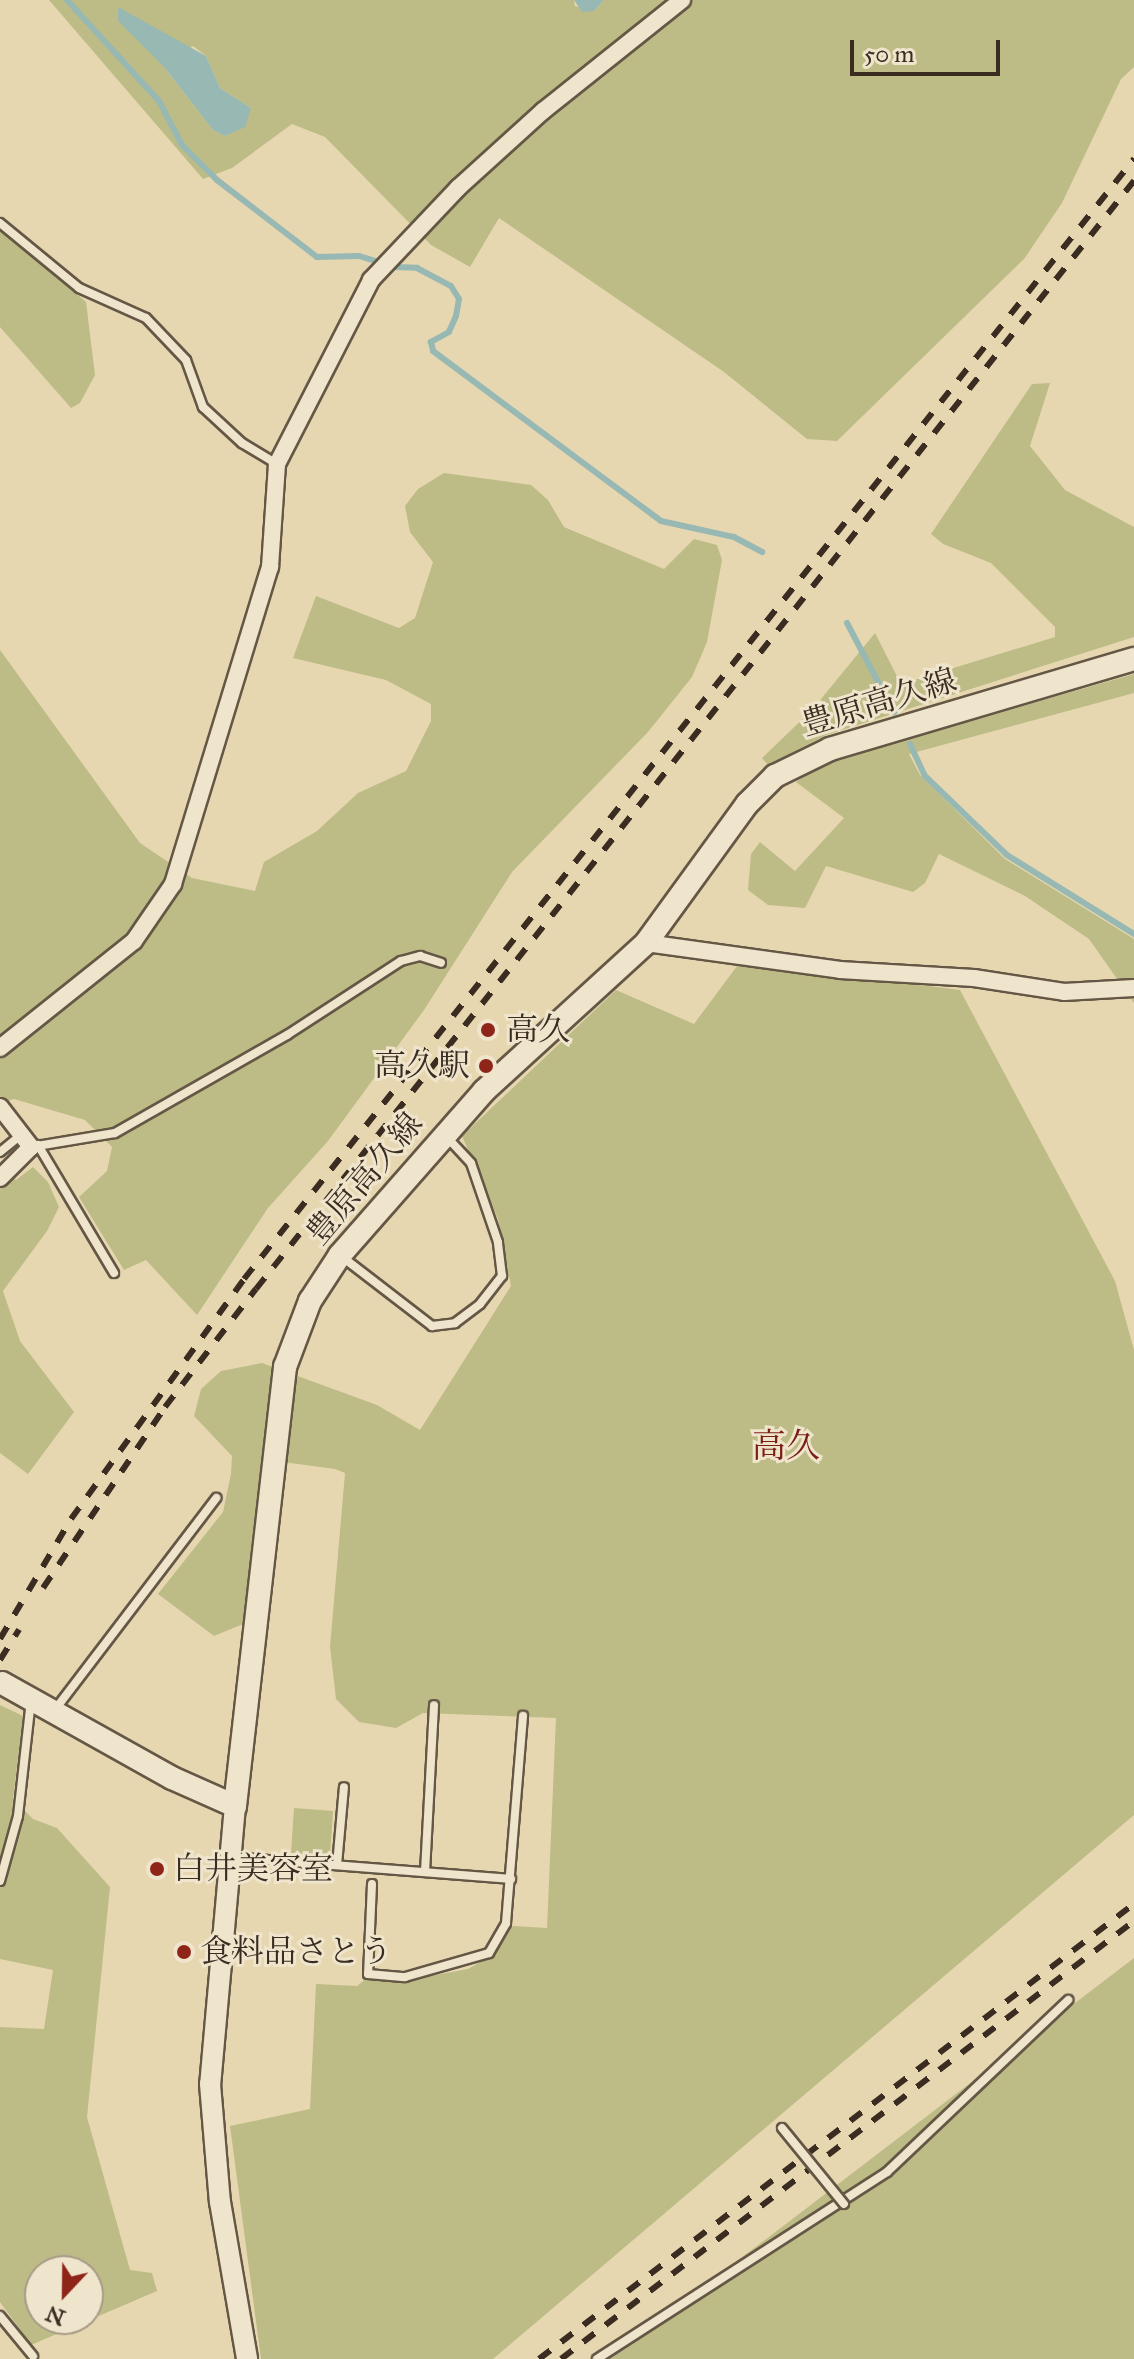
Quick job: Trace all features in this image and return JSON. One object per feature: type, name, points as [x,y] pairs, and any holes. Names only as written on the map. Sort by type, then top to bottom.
[{"type":"main road","name":"豊原高久線","points":[[235,1806],[285,1367],[310,1301],[340,1255],[444,1134],[558,1020],[646,943],[747,804],[798,761],[1134,659]]},
{"type":"main road","points":[[2,1683],[172,1778],[235,1806]]},
{"type":"street","points":[[0,1048],[134,941],[173,884],[270,567],[277,464],[375,275],[390,256],[543,111],[682,0]]},
{"type":"street","points":[[646,943],[840,970],[974,978],[1064,992],[1134,988]]},
{"type":"street","points":[[0,1107],[30,1142],[0,1178]]},
{"type":"street","points":[[235,1806],[210,2084],[220,2202],[247,2359]]},
{"type":"lane","points":[[0,223],[79,288],[146,318],[186,360],[203,407],[242,443],[277,464]]},
{"type":"lane","points":[[0,1152],[30,1142],[115,1133],[287,1035],[401,961],[420,956],[441,963]]},
{"type":"lane","points":[[340,1255],[432,1326],[455,1323],[494,1289],[502,1276],[498,1242],[471,1163],[444,1134]]},
{"type":"lane","points":[[30,1142],[114,1273]]},
{"type":"lane","points":[[52,1712],[216,1498]]},
{"type":"lane","points":[[0,1881],[18,1816],[31,1700]]},
{"type":"lane","points":[[425,1872],[434,1705]]},
{"type":"lane","points":[[372,1884],[368,1974],[405,1977],[489,1953],[506,1923],[523,1716]]},
{"type":"lane","points":[[337,1865],[344,1787]]},
{"type":"lane","points":[[230,1857],[511,1879]]},
{"type":"lane","points":[[597,2359],[664,2312],[844,2204],[939,2125],[1068,2000]]},
{"type":"lane","points":[[782,2128],[844,2204]]},
{"type":"lane","points":[[0,2316],[33,2356]]},
{"type":"shaded area","points":[[49,0],[574,0],[575,6],[594,11],[604,0],[1134,0],[1134,67],[1121,79],[1062,203],[1024,259],[837,441],[807,439],[724,372],[499,218],[470,267],[431,245],[325,137],[292,124],[232,168],[203,179]],"holes":[[[193,46],[206,56],[220,88],[251,108],[225,136],[213,130],[164,67]]]},
{"type":"shaded area","points":[[0,228],[86,302],[95,375],[80,403],[71,408],[0,327]]},
{"type":"shaded area","points":[[1050,383],[1030,446],[1065,490],[1134,527],[1134,637],[826,735],[768,765],[762,758],[812,710],[875,633],[901,684],[1055,637],[1055,627],[991,563],[943,544],[931,534],[1032,384]]},
{"type":"shaded area","points":[[444,473],[531,485],[548,500],[564,527],[664,569],[694,539],[717,545],[722,560],[707,642],[692,677],[648,732],[512,872],[424,1010],[328,1141],[268,1208],[197,1315],[146,1260],[124,1270],[79,1197],[107,1171],[112,1147],[85,1120],[14,1099],[0,1103],[0,650],[140,843],[192,878],[255,891],[264,862],[317,831],[358,793],[406,771],[431,721],[431,704],[386,680],[293,658],[316,596],[399,628],[415,618],[433,562],[410,532],[405,506],[418,489]]},
{"type":"shaded area","points":[[1134,674],[1134,693],[909,754],[920,775],[1005,859],[1134,939],[1134,1003],[1089,939],[1025,896],[939,854],[925,883],[913,892],[826,866],[805,908],[768,905],[748,890],[751,854],[760,842],[795,871],[844,818],[796,782],[825,763]]},
{"type":"shaded area","points":[[740,962],[960,990],[1115,1281],[1134,1350],[1134,1815],[493,2359],[261,2359],[230,2126],[310,2109],[316,1984],[357,1986],[366,1979],[404,1981],[468,1969],[491,1956],[513,1926],[547,1928],[556,1718],[423,1713],[396,1728],[359,1722],[336,1699],[330,1647],[345,1473],[335,1469],[268,1460],[248,1622],[214,1636],[158,1594],[223,1512],[231,1474],[232,1456],[194,1416],[201,1389],[221,1371],[262,1363],[377,1405],[420,1430],[511,1286],[498,1219],[462,1136],[616,990],[694,1024]]},
{"type":"shaded area","points":[[33,1167],[48,1182],[59,1207],[47,1231],[3,1291],[20,1341],[74,1412],[28,1474],[0,1453],[0,1170],[16,1180]]},
{"type":"shaded area","points":[[0,1705],[23,1716],[13,1799],[33,1819],[57,1828],[110,1887],[87,2117],[130,2270],[152,2273],[157,2291],[104,2314],[104,2255],[24,2255],[24,2335],[54,2335],[31,2345],[0,2302],[0,2027],[44,2029],[53,1970],[0,1959]]},
{"type":"shaded area","points":[[294,1808],[333,1811],[330,1856],[291,1853]]},
{"type":"shaded area","points":[[1134,1958],[1134,2359],[609,2359]]},
{"type":"water","points":[[574,0],[604,0],[594,11],[582,12]]},
{"type":"water","points":[[118,7],[206,56],[220,88],[251,108],[245,127],[225,136],[213,130],[164,67],[118,21]]},
{"type":"waterway","points":[[67,0],[159,101],[182,145],[217,180],[317,257],[359,256],[394,267],[417,268],[451,286],[459,299],[456,316],[449,332],[431,342],[433,351],[661,521],[734,537],[762,552]]},
{"type":"waterway","points":[[847,623],[894,712]]},
{"type":"waterway","points":[[910,744],[925,776],[1007,855],[1134,934]]},
{"type":"railway","points":[[0,1639],[71,1519],[244,1279],[1134,159]]},
{"type":"railway","points":[[43,1588],[165,1407],[256,1289],[1134,181]]},
{"type":"railway","points":[[0,1660],[19,1630]]},
{"type":"railway","points":[[539,2359],[1134,1904]]},
{"type":"railway","points":[[561,2359],[1134,1921]]},
{"type":"place","name":"高久","points":[[488,1030]]},
{"type":"place","name":"高久駅","points":[[486,1066]]},
{"type":"place","name":"白井美容室","points":[[157,1869]]},
{"type":"place","name":"食料品さとう","points":[[184,1952]]},
{"type":"district","name":"高久","points":[[786,1446]]}]
